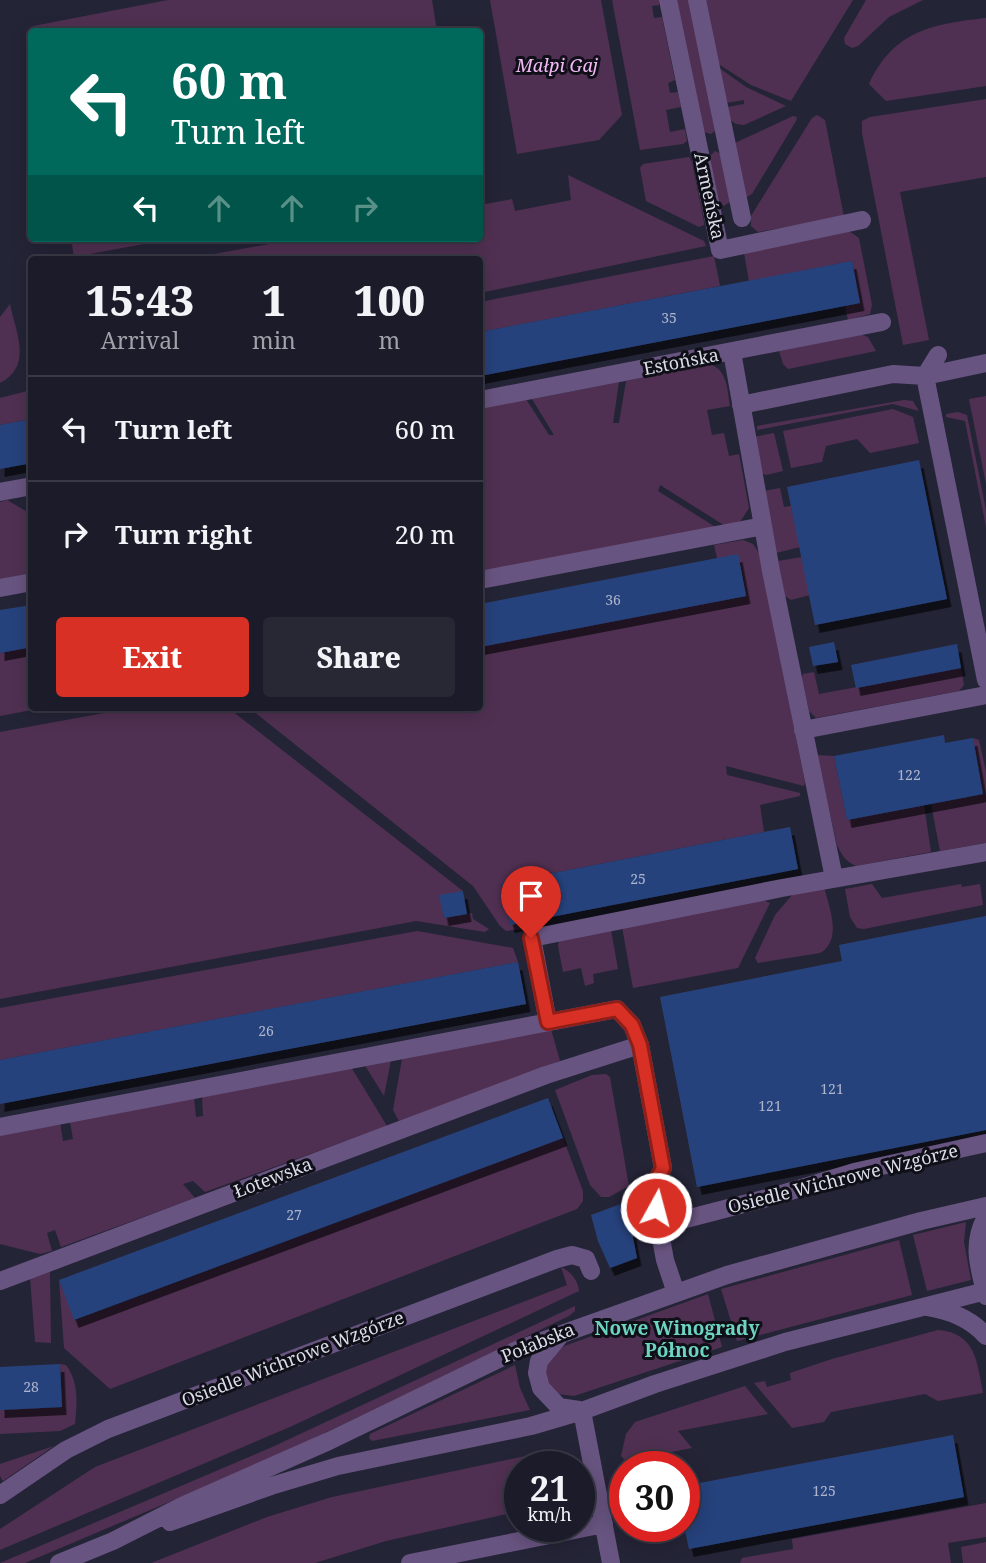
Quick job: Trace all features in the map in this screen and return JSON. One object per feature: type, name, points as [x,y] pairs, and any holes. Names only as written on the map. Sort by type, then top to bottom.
[{"type":"street","name":"Armeńska","points":[[668,0],[720,250],[862,220]]},
{"type":"street","name":"Armeńska","points":[[698,0],[742,218]]},
{"type":"street","name":"Estońska","points":[[483,399],[882,322]]},
{"type":"street","points":[[732,352],[763,526],[808,729],[815,793],[834,878]]},
{"type":"street","points":[[938,355],[925,376],[986,681]]},
{"type":"street","points":[[741,405],[893,374],[925,376],[986,363]]},
{"type":"street","points":[[0,492],[28,487]]},
{"type":"street","points":[[483,579],[763,526]]},
{"type":"street","points":[[0,588],[28,583]]},
{"type":"street","points":[[808,729],[986,695]]},
{"type":"street","points":[[548,1022],[531,938],[834,878],[986,852]]},
{"type":"street","points":[[0,1127],[617,1009],[632,1025],[640,1045],[663,1168],[652,1189],[665,1260],[676,1293]]},
{"type":"street","name":"Łotewska","points":[[0,1281],[546,1075],[640,1045]]},
{"type":"street","name":"Osiedle Wichrowe Wzgórze","points":[[659,1226],[854,1172],[986,1143]]},
{"type":"street","name":"Połabska","points":[[113,1541],[182,1506],[329,1441],[517,1350],[727,1275],[921,1221],[986,1206]]},
{"type":"street","points":[[986,1217],[978,1232],[977,1251],[986,1292]]},
{"type":"street","name":"Osiedle Wichrowe Wzgórze","points":[[0,1495],[66,1450],[108,1429],[531,1268],[572,1255],[586,1259],[592,1271]]},
{"type":"street","name":"Połabska","points":[[60,1563],[113,1541],[271,1486],[338,1466],[531,1426],[785,1342],[986,1292]]},
{"type":"street","points":[[923,1306],[963,1317],[986,1336]]},
{"type":"street","points":[[561,1334],[540,1361],[537,1373],[541,1388],[559,1407],[582,1411],[611,1563]]},
{"type":"street","points":[[410,1563],[604,1524]]},
{"type":"green space","points":[[168,0],[432,0],[437,28],[33,28]]},
{"type":"green space","name":"Małpi Gaj","points":[[490,0],[601,0],[622,115],[599,140],[517,154]]},
{"type":"green space","points":[[612,0],[659,0],[659,5],[652,6],[654,18],[662,17],[675,80],[668,83],[670,93],[678,92],[681,107],[666,110],[670,132],[685,129],[687,141],[683,144],[640,150]]},
{"type":"green space","points":[[676,0],[690,0],[715,131],[711,134],[704,132]]},
{"type":"green space","points":[[704,0],[853,0],[791,101],[751,85],[717,63]]},
{"type":"green space","points":[[866,0],[923,0],[889,17],[858,46],[852,48],[845,44],[844,38]]},
{"type":"green space","points":[[986,18],[986,86],[886,101],[869,84],[890,52],[917,33],[949,23]]},
{"type":"green space","points":[[718,67],[746,87],[786,106],[744,125],[736,124],[729,119],[727,107],[744,104],[744,100],[726,103]]},
{"type":"green space","points":[[986,99],[986,177],[900,192],[929,340],[903,345],[862,133],[862,121],[870,117]]},
{"type":"green space","points":[[817,115],[825,120],[844,217],[758,232],[751,226],[751,216],[812,118]]},
{"type":"green space","points":[[793,116],[797,117],[796,121],[752,194],[745,198],[735,143]]},
{"type":"green space","points":[[715,151],[721,154],[731,201],[724,206],[718,201],[709,157]]},
{"type":"green space","points":[[689,157],[704,222],[704,225],[699,227],[646,201],[640,168],[643,164]]},
{"type":"green space","points":[[568,175],[704,241],[706,246],[483,292],[483,256],[203,256],[279,242],[483,242],[483,204],[512,199],[515,211],[571,200]]},
{"type":"green space","points":[[849,231],[859,238],[872,305],[870,314],[848,320],[845,306],[860,303],[852,261],[749,281],[744,253]]},
{"type":"green space","points":[[72,242],[155,242],[79,256],[74,256]]},
{"type":"green space","points":[[714,256],[720,286],[483,331],[483,301]]},
{"type":"green space","points":[[10,304],[20,348],[19,358],[10,376],[0,383],[0,317]]},
{"type":"green space","points":[[860,334],[868,337],[876,351],[788,369],[783,364],[779,351]]},
{"type":"green space","points":[[705,364],[718,368],[727,385],[730,406],[707,410],[712,435],[724,433],[729,456],[739,454],[749,508],[740,522],[727,527],[660,485],[658,491],[717,528],[483,573],[483,407],[526,399],[549,435],[554,435],[532,399],[619,382],[613,423],[619,423],[626,381]]},
{"type":"green space","points":[[28,391],[28,420],[0,425],[0,398]]},
{"type":"green space","points":[[986,396],[986,484],[969,399]]},
{"type":"green space","points":[[904,400],[913,401],[919,411],[893,404],[757,430],[757,426]]},
{"type":"green space","points":[[893,409],[913,417],[919,443],[870,453],[857,439],[826,446],[822,462],[791,468],[783,431]]},
{"type":"green space","points":[[958,412],[967,415],[986,510],[986,527],[965,421],[946,417],[946,414]]},
{"type":"green space","points":[[774,433],[783,471],[766,475],[760,472],[753,437]]},
{"type":"green space","points":[[780,488],[784,507],[791,506],[800,547],[776,553],[764,491]]},
{"type":"green space","points":[[7,500],[28,512],[28,574],[0,579],[0,502]]},
{"type":"green space","points":[[743,540],[753,544],[759,553],[805,782],[804,786],[726,766],[727,775],[800,793],[800,796],[760,805],[764,832],[502,883],[510,925],[531,921],[533,928],[506,931],[473,886],[253,711],[483,711],[483,646],[745,596],[717,558],[714,545]]},
{"type":"green space","points":[[802,557],[810,595],[791,600],[785,596],[778,561]]},
{"type":"green space","points":[[28,648],[28,711],[0,716],[0,653]]},
{"type":"green space","points":[[961,668],[964,685],[959,691],[816,718],[809,711],[802,678],[803,674],[814,672],[819,694]]},
{"type":"green space","points":[[115,711],[232,711],[463,891],[440,896],[444,918],[472,913],[473,919],[489,929],[485,932],[416,921],[0,999],[0,732]]},
{"type":"green space","points":[[973,738],[979,740],[986,772],[986,843],[940,851],[931,804],[983,794]]},
{"type":"green space","points":[[817,755],[834,756],[847,820],[924,805],[931,852],[856,866],[846,860],[837,845]]},
{"type":"green space","points":[[872,884],[882,898],[961,884],[962,887],[980,884],[983,905],[864,929],[857,928],[850,917],[845,889]]},
{"type":"green space","points":[[824,887],[833,932],[827,947],[820,953],[758,963],[755,958],[775,915],[793,894]]},
{"type":"green space","points":[[763,900],[770,903],[738,968],[633,988],[622,927]]},
{"type":"green space","points":[[611,930],[618,969],[593,974],[594,983],[585,986],[581,968],[563,972],[559,940]]},
{"type":"green space","points":[[417,931],[513,948],[518,962],[0,1060],[0,1008]]},
{"type":"green space","points":[[551,1029],[560,1061],[399,1121],[393,1110],[402,1059]]},
{"type":"green space","points":[[391,1060],[384,1096],[364,1064]]},
{"type":"green space","points":[[351,1067],[387,1126],[205,1192],[193,1181],[183,1184],[195,1198],[61,1247],[55,1230],[47,1233],[52,1251],[40,1254],[0,1244],[0,1134],[60,1122],[63,1141],[73,1139],[70,1122],[194,1098],[196,1117],[203,1116],[202,1097]]},
{"type":"green space","points":[[606,1074],[610,1077],[629,1186],[609,1197],[601,1197],[590,1185],[555,1090],[592,1075]]},
{"type":"green space","points":[[563,1138],[583,1191],[583,1201],[577,1209],[110,1389],[64,1348],[59,1280],[75,1320]]},
{"type":"green space","points":[[966,1222],[964,1242],[971,1280],[927,1291],[913,1235]]},
{"type":"green space","points":[[899,1240],[912,1295],[737,1341],[721,1289]]},
{"type":"green space","points":[[561,1267],[573,1277],[579,1291],[290,1427],[0,1550],[0,1529],[95,1467],[567,1285]]},
{"type":"green space","points":[[50,1271],[51,1343],[35,1342],[30,1277]]},
{"type":"green space","points":[[708,1294],[722,1347],[574,1396],[557,1394],[546,1381],[546,1361],[559,1348]]},
{"type":"green space","points":[[575,1306],[575,1311],[569,1316],[266,1461],[25,1563],[0,1563],[270,1448]]},
{"type":"green space","points":[[938,1330],[951,1332],[967,1343],[976,1360],[983,1393],[938,1401],[925,1394],[831,1412],[824,1422],[792,1428],[754,1383],[765,1381],[767,1387],[791,1380],[790,1373],[832,1359]]},
{"type":"green space","points":[[60,1364],[66,1365],[75,1386],[75,1424],[60,1431],[0,1434],[0,1410],[62,1407]]},
{"type":"green space","points":[[515,1365],[520,1388],[530,1410],[372,1441],[369,1438],[370,1434]]},
{"type":"green space","points":[[745,1386],[768,1414],[678,1431],[692,1448],[677,1451],[622,1451],[626,1434],[635,1422]]},
{"type":"green space","points":[[54,1446],[3,1481],[0,1464]]},
{"type":"green space","points":[[504,1460],[504,1515],[386,1541],[315,1563],[151,1563],[267,1517],[332,1497]]},
{"type":"green space","points":[[986,1503],[986,1537],[948,1543],[951,1563],[740,1563],[742,1558],[793,1549],[792,1539]]},
{"type":"green space","points":[[986,1542],[986,1563],[963,1563],[961,1547]]},
{"type":"building","points":[[852,261],[860,303],[483,375],[483,331]]},
{"type":"building","points":[[28,420],[28,464],[0,469],[0,425]]},
{"type":"building","points":[[919,460],[947,599],[815,625],[787,487]]},
{"type":"building","points":[[738,554],[746,596],[483,646],[483,603]]},
{"type":"building","points":[[28,606],[28,648],[0,653],[0,610]]},
{"type":"building","points":[[834,642],[838,662],[813,666],[809,647]]},
{"type":"building","points":[[957,644],[961,668],[856,688],[851,665]]},
{"type":"building","points":[[944,735],[945,743],[973,738],[983,794],[847,820],[834,756]]},
{"type":"building","points":[[790,827],[798,869],[510,925],[502,883]]},
{"type":"building","points":[[463,891],[467,914],[444,918],[439,895]]},
{"type":"building","points":[[986,916],[986,1130],[697,1187],[660,997],[842,961],[839,945]]},
{"type":"building","points":[[518,962],[526,1004],[0,1104],[0,1060]]},
{"type":"building","points":[[548,1098],[563,1138],[74,1320],[59,1280]]},
{"type":"building","points":[[626,1202],[637,1258],[610,1268],[598,1241],[591,1215]]},
{"type":"building","points":[[60,1364],[62,1407],[0,1410],[0,1367]]},
{"type":"building","points":[[953,1435],[964,1497],[689,1549],[687,1542],[700,1542],[700,1483]]},
{"type":"district","name":"Nowe Winogrady Północ","points":[[677,1339]]},
{"type":"route","points":[[531,938],[548,1022],[617,1009],[632,1025],[640,1045],[663,1168],[652,1189],[656,1208]]}]
